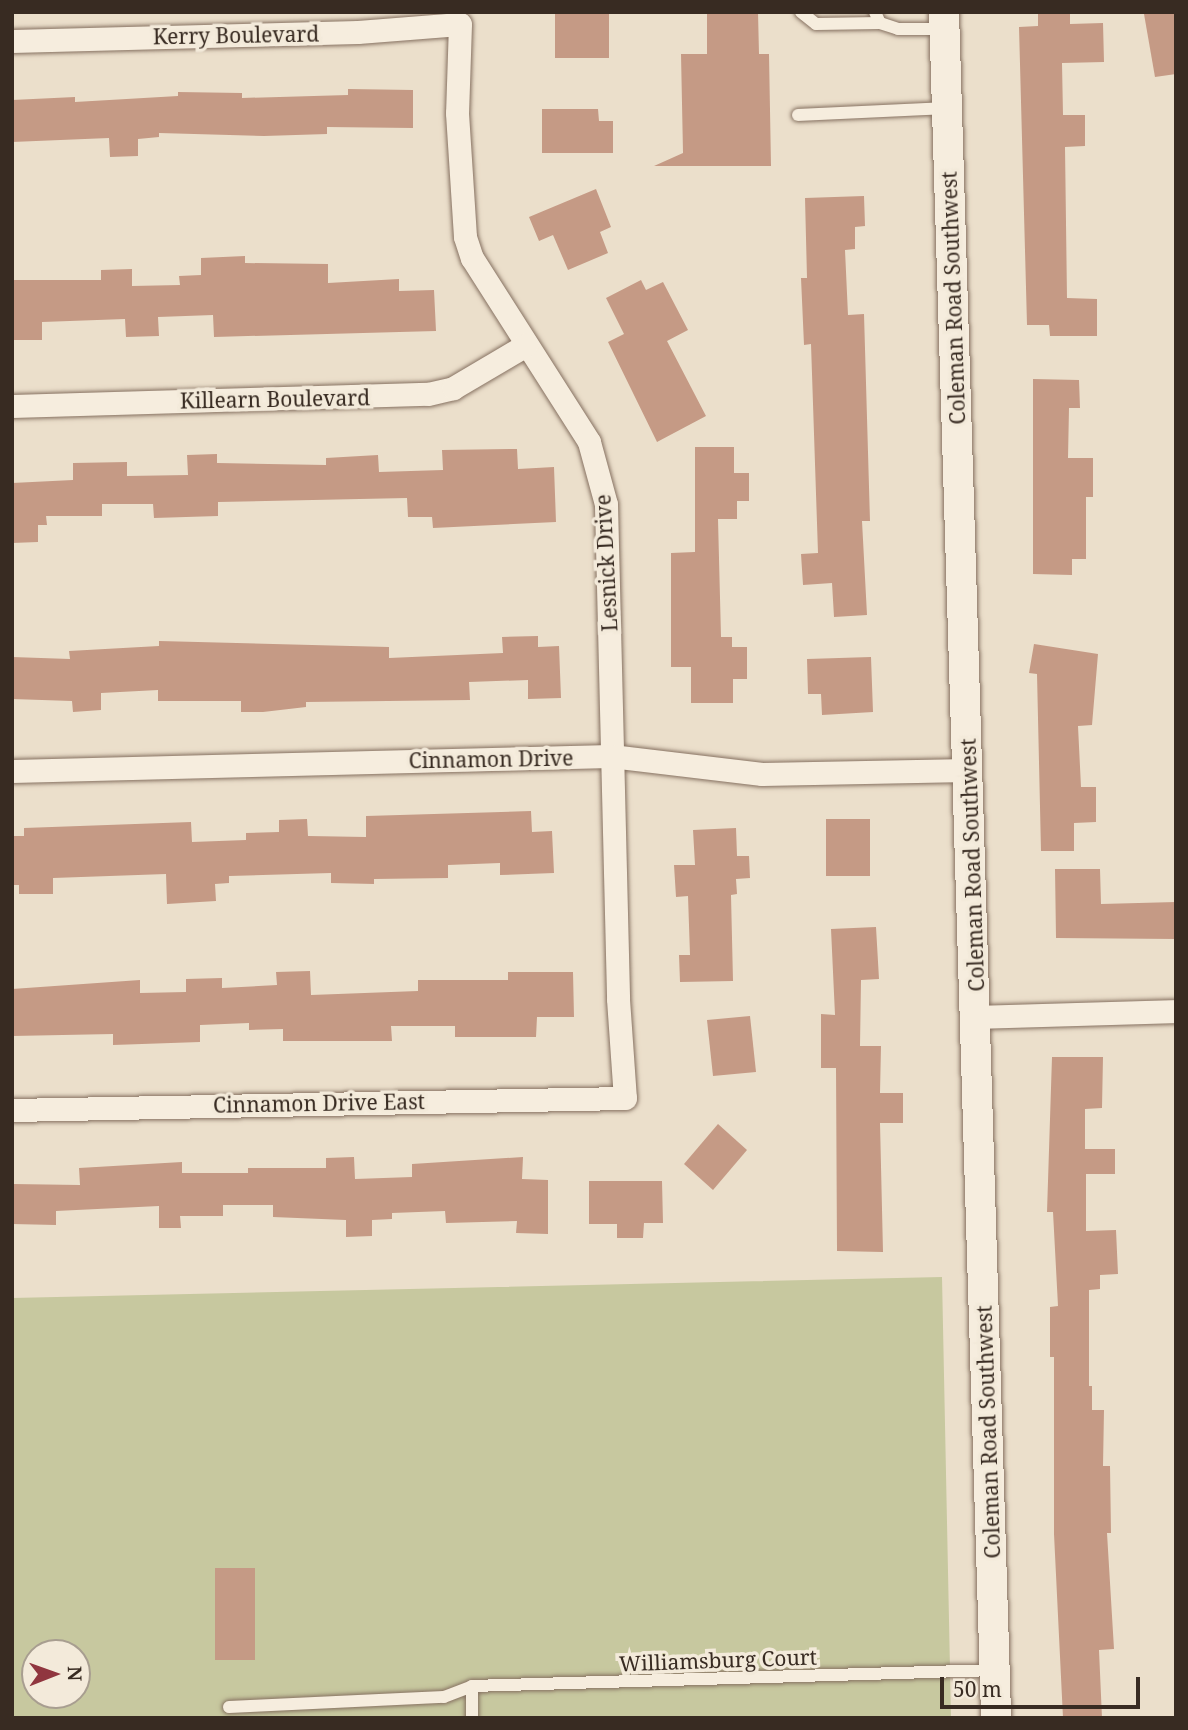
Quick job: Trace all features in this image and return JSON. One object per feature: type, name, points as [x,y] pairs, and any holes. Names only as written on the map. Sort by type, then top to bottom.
[{"type":"street","name":"Coleman Road Southwest","points":[[945,20],[996,1718]]},
{"type":"street","name":"Kerry Boulevard","points":[[12,41],[358,32],[460,24]]},
{"type":"street","name":"Lesnick Drive","points":[[460,24],[457,114],[466,237],[472,258],[589,442],[602,483],[608,528],[611,756],[625,1098]]},
{"type":"street","name":"Killearn Boulevard","points":[[12,406],[428,394],[453,388],[526,345]]},
{"type":"street","name":"Cinnamon Drive","points":[[12,771],[611,756],[762,774],[968,770]]},
{"type":"street","points":[[977,1017],[1176,1011]]},
{"type":"street","name":"Cinnamon Drive East","points":[[12,1110],[625,1098]]},
{"type":"lane","points":[[801,12],[816,24],[877,18],[898,29],[945,20]]},
{"type":"lane","points":[[798,115],[947,108]]},
{"type":"lane","name":"Williamsburg Court","points":[[229,1707],[444,1697],[472,1686],[995,1670]]},
{"type":"lane","points":[[472,1686],[472,1718]]},
{"type":"green space","points":[[942,1277],[951,1718],[12,1718],[12,1298]]},
{"type":"building","points":[[555,12],[609,12],[609,58],[555,58]]},
{"type":"building","points":[[707,12],[758,12],[759,54],[769,54],[771,166],[654,166],[683,153],[681,54],[707,54]]},
{"type":"building","points":[[1038,12],[1070,12],[1070,24],[1103,23],[1104,62],[1062,63],[1063,115],[1085,115],[1085,146],[1065,147],[1067,298],[1097,299],[1097,336],[1050,336],[1049,325],[1027,325],[1019,27],[1038,26]]},
{"type":"building","points":[[1176,12],[1176,74],[1155,77],[1144,14]]},
{"type":"building","points":[[348,89],[413,90],[413,128],[327,127],[327,134],[264,136],[159,133],[159,137],[138,139],[138,156],[110,157],[109,138],[12,142],[12,100],[75,97],[75,102],[178,96],[178,92],[242,93],[242,98],[348,95]]},
{"type":"building","points":[[542,109],[598,109],[599,121],[613,121],[613,153],[542,153]]},
{"type":"building","points":[[596,189],[611,227],[600,232],[608,253],[568,270],[553,235],[539,241],[529,217]]},
{"type":"building","points":[[864,196],[865,226],[855,227],[855,249],[845,250],[848,315],[864,314],[870,521],[862,521],[867,615],[834,617],[832,583],[803,585],[801,554],[818,553],[811,344],[804,345],[801,278],[807,278],[805,198]]},
{"type":"building","points":[[245,256],[245,263],[328,264],[328,283],[399,279],[399,291],[434,290],[436,331],[214,337],[213,315],[158,317],[159,336],[126,337],[125,319],[42,322],[42,340],[12,340],[12,280],[101,280],[101,270],[132,269],[132,286],[180,285],[179,276],[201,275],[201,258]]},
{"type":"building","points":[[641,280],[646,290],[663,282],[688,330],[667,341],[706,416],[657,442],[608,342],[624,334],[606,298]]},
{"type":"building","points":[[1033,379],[1079,380],[1080,408],[1069,408],[1068,458],[1093,458],[1093,497],[1086,497],[1086,559],[1072,559],[1072,575],[1033,574]]},
{"type":"building","points":[[695,447],[734,447],[734,473],[749,473],[749,501],[737,501],[737,519],[718,519],[721,637],[732,637],[732,647],[747,647],[747,679],[733,679],[733,703],[691,703],[691,667],[671,667],[671,553],[695,552]]},
{"type":"building","points":[[517,449],[518,469],[554,467],[556,522],[433,528],[432,517],[408,517],[407,498],[218,502],[218,516],[154,518],[153,504],[102,504],[102,516],[46,516],[47,525],[38,525],[38,542],[12,543],[12,483],[73,480],[73,463],[127,462],[127,476],[188,475],[187,455],[217,454],[217,463],[326,465],[326,458],[378,455],[379,472],[443,470],[442,450]]},
{"type":"building","points":[[538,636],[538,647],[559,646],[561,698],[528,699],[528,680],[469,682],[470,700],[306,702],[306,707],[263,712],[241,712],[241,701],[158,701],[158,690],[101,693],[101,710],[73,712],[72,701],[12,699],[12,657],[70,659],[69,651],[159,646],[159,641],[389,647],[389,658],[503,653],[502,637]]},
{"type":"building","points":[[1034,644],[1098,654],[1092,725],[1078,726],[1081,787],[1096,787],[1096,822],[1074,823],[1074,851],[1041,851],[1037,674],[1029,673]]},
{"type":"building","points":[[871,657],[873,712],[822,715],[821,694],[808,694],[807,659]]},
{"type":"building","points":[[531,811],[532,832],[552,831],[554,873],[500,875],[500,863],[448,865],[448,878],[374,879],[374,884],[331,883],[331,873],[229,876],[229,883],[215,884],[216,901],[167,904],[166,874],[53,878],[53,894],[19,894],[19,885],[12,885],[12,836],[24,836],[24,828],[191,822],[192,842],[246,840],[246,833],[279,832],[279,820],[307,819],[308,836],[366,837],[366,816]]},
{"type":"building","points":[[826,819],[870,819],[870,876],[826,876]]},
{"type":"building","points":[[736,828],[737,856],[749,856],[750,878],[736,879],[737,894],[731,895],[733,981],[680,982],[679,955],[690,955],[688,896],[676,897],[674,865],[695,865],[693,830]]},
{"type":"building","points":[[1055,869],[1100,869],[1101,904],[1176,902],[1176,939],[1056,938]]},
{"type":"building","points":[[876,927],[879,979],[861,980],[860,1046],[881,1046],[880,1093],[903,1093],[903,1123],[880,1123],[883,1252],[837,1251],[836,1068],[821,1068],[821,1014],[835,1015],[831,929]]},
{"type":"building","points":[[310,971],[311,995],[418,991],[418,980],[508,980],[508,972],[573,972],[574,1017],[537,1017],[536,1037],[455,1037],[455,1026],[391,1026],[392,1041],[283,1041],[283,1029],[249,1030],[249,1023],[200,1025],[200,1042],[113,1045],[113,1034],[12,1036],[12,989],[140,980],[140,993],[186,992],[186,979],[222,978],[222,988],[277,985],[276,972]]},
{"type":"building","points":[[750,1016],[756,1072],[713,1076],[707,1020]]},
{"type":"building","points":[[1052,1057],[1103,1057],[1102,1108],[1085,1109],[1085,1149],[1115,1149],[1115,1174],[1086,1174],[1086,1231],[1116,1230],[1118,1274],[1100,1275],[1100,1289],[1089,1290],[1089,1386],[1092,1386],[1092,1410],[1104,1410],[1103,1466],[1110,1466],[1111,1533],[1107,1533],[1114,1649],[1099,1650],[1102,1718],[1063,1718],[1054,1534],[1054,1357],[1050,1357],[1050,1307],[1058,1306],[1053,1212],[1047,1212]]},
{"type":"building","points":[[718,1124],[747,1150],[713,1190],[684,1164]]},
{"type":"building","points":[[354,1157],[355,1179],[412,1177],[412,1164],[523,1157],[522,1179],[548,1180],[548,1234],[516,1233],[517,1221],[446,1223],[445,1211],[392,1213],[392,1219],[372,1220],[372,1236],[346,1237],[346,1220],[273,1217],[273,1205],[223,1205],[223,1216],[180,1216],[181,1228],[159,1228],[159,1206],[56,1211],[56,1225],[12,1224],[12,1184],[80,1185],[79,1168],[182,1162],[182,1173],[248,1173],[248,1168],[326,1168],[326,1158]]},
{"type":"building","points":[[589,1181],[662,1181],[663,1223],[644,1223],[643,1238],[617,1238],[617,1224],[589,1224]]},
{"type":"building","points":[[215,1568],[255,1568],[255,1660],[215,1660]]}]
